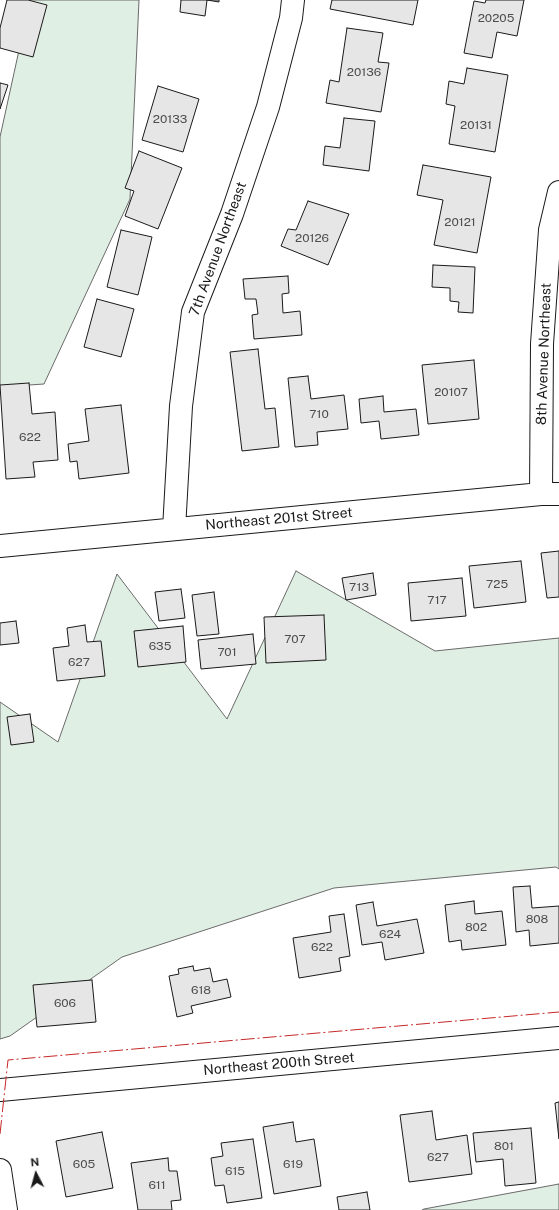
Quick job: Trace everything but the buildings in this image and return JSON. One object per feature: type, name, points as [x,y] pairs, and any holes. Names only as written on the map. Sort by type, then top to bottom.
[{"type":"street","name":"7th Avenue Northeast","points":[[174,529],[181,406],[193,312],[232,214],[268,107],[291,18],[293,0]]},
{"type":"street","name":"8th Avenue Northeast","points":[[550,494],[542,344],[550,230],[559,192]]},
{"type":"street","name":"Northeast 201st Street","points":[[0,546],[550,494]]},
{"type":"street","name":"Northeast 200th Street","points":[[0,1090],[559,1038]]},
{"type":"street","points":[[0,1170],[6,1210]]},
{"type":"green space","points":[[30,0],[139,0],[130,199],[44,384],[0,387],[0,137]]},
{"type":"green space","points":[[296,571],[435,651],[559,638],[559,869],[556,867],[334,888],[122,957],[10,1036],[0,1039],[0,702],[58,742],[117,574],[227,719]]},
{"type":"green space","points":[[559,1184],[559,1210],[422,1210],[424,1209]]},
{"type":"power","points":[[0,1134],[8,1060],[559,1012]]}]
